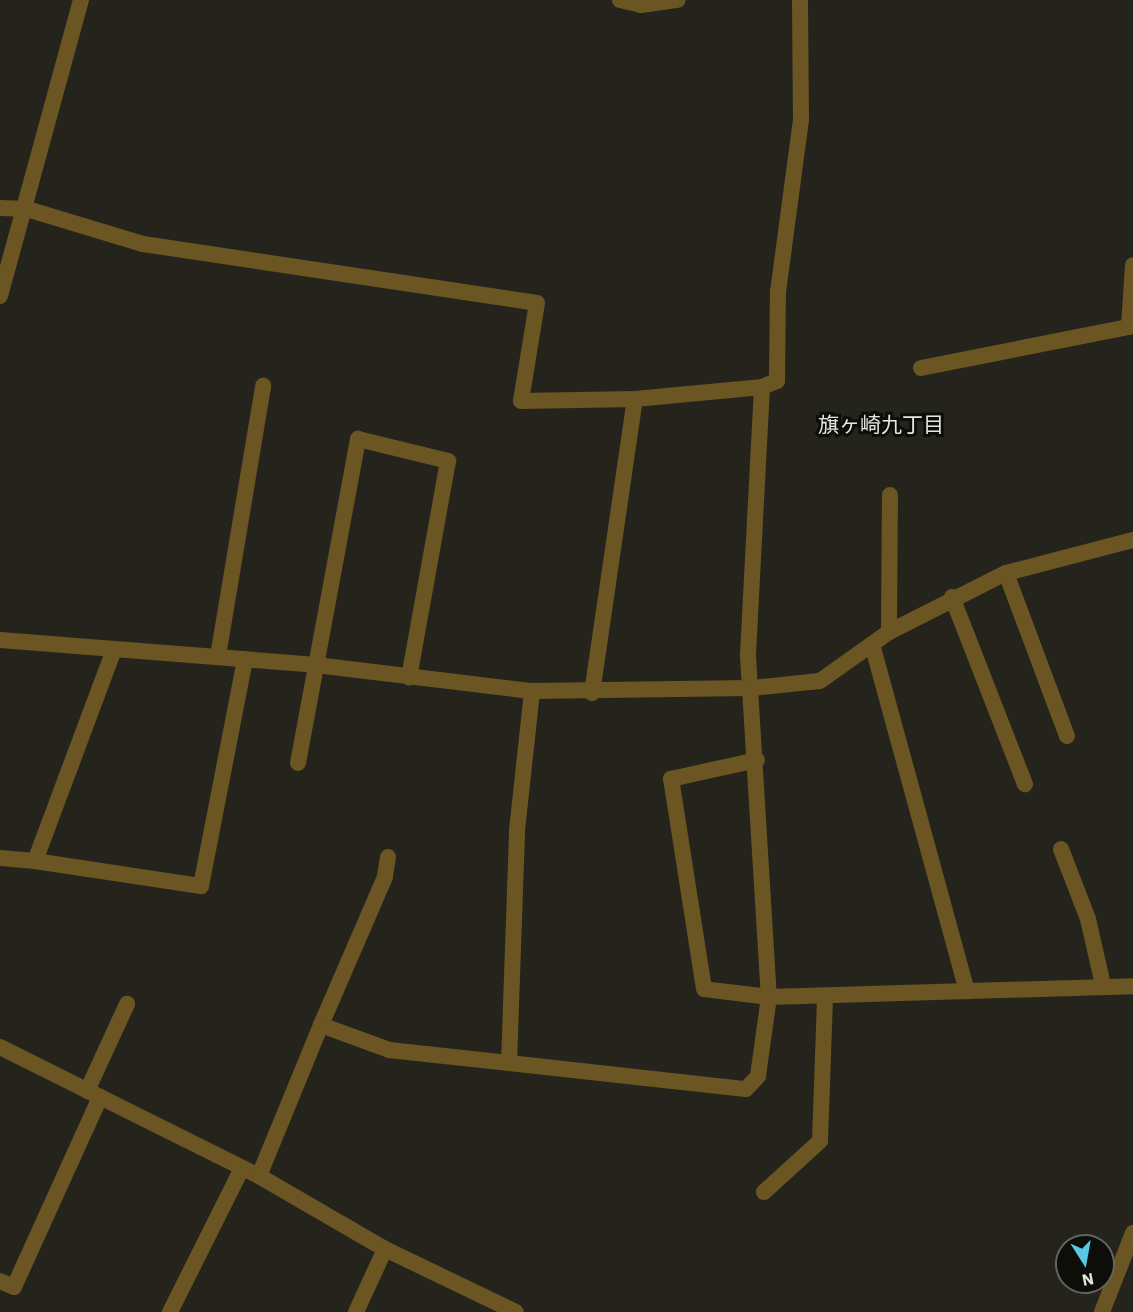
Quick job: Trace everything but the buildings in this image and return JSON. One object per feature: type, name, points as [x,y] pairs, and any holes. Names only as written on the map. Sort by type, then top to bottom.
[{"type":"street","points":[[0,296],[27,209],[81,0]]},
{"type":"street","points":[[620,0],[641,4],[678,0]]},
{"type":"street","points":[[0,208],[27,209],[143,244],[537,303],[521,401],[635,399],[762,387],[777,381],[778,292],[801,119],[800,0]]},
{"type":"street","points":[[921,368],[1129,327],[1133,265]]},
{"type":"street","points":[[218,656],[263,386]]},
{"type":"street","points":[[321,1024],[389,1050],[746,1089],[758,1076],[769,997],[757,760],[748,656],[762,387]]},
{"type":"street","points":[[592,693],[635,399]]},
{"type":"street","points":[[298,763],[358,439],[448,461],[409,678]]},
{"type":"street","points":[[889,632],[890,495]]},
{"type":"street","points":[[0,640],[316,665],[532,692],[592,693],[752,688],[819,681],[889,632],[952,597],[1006,573],[1133,540]]},
{"type":"street","points":[[1006,573],[1067,736]]},
{"type":"street","points":[[952,597],[1025,784]]},
{"type":"street","points":[[872,644],[967,991]]},
{"type":"street","points":[[35,861],[114,650]]},
{"type":"street","points":[[0,858],[35,861],[201,886],[245,659]]},
{"type":"street","points":[[509,1063],[518,830],[532,692]]},
{"type":"street","points":[[757,760],[671,779],[704,989],[769,997],[825,998],[1103,985],[1133,986]]},
{"type":"street","points":[[1061,849],[1088,919],[1103,985]]},
{"type":"street","points":[[259,1176],[385,876],[387,856]]},
{"type":"street","points":[[764,1192],[820,1141],[825,998]]},
{"type":"street","points":[[0,1281],[14,1287],[94,1094],[128,1004]]},
{"type":"street","points":[[0,1047],[259,1176],[385,1249],[516,1312]]},
{"type":"street","points":[[170,1312],[242,1168]]},
{"type":"street","points":[[1102,1312],[1133,1233]]},
{"type":"street","points":[[356,1312],[385,1249]]},
{"type":"district","name":"旗ヶ崎九丁目","points":[[881,424]]}]
